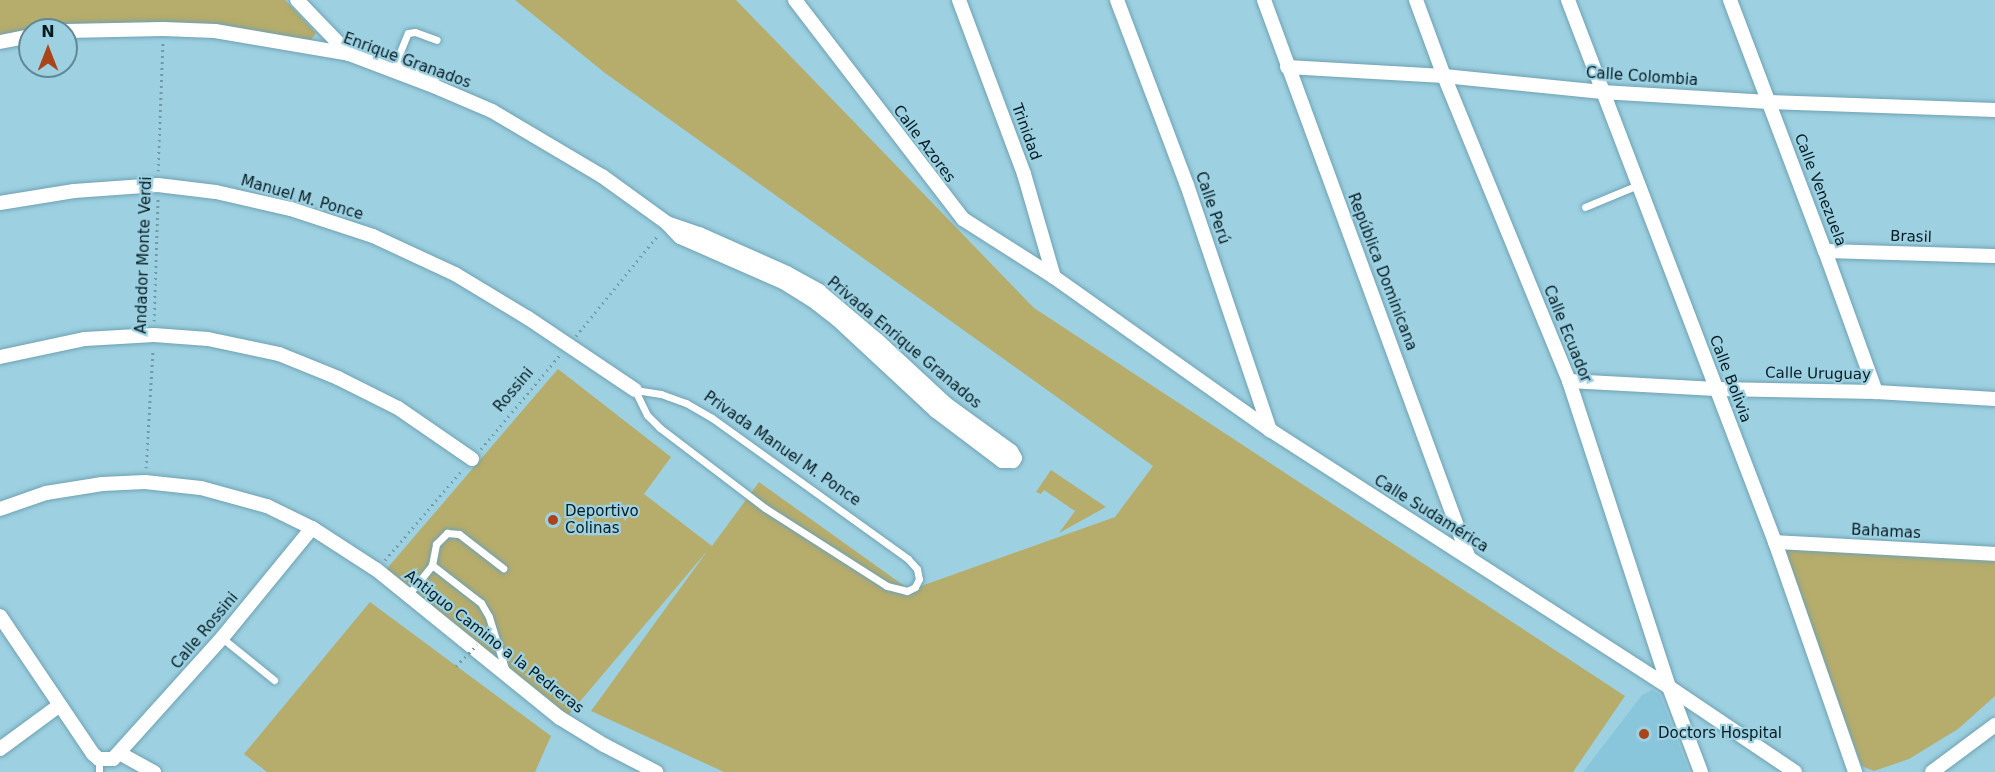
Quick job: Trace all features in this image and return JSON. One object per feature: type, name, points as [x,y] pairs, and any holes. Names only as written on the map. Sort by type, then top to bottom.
[{"type":"street","points":[[297,0],[349,54]]},
{"type":"street","name":"Calle Azores","points":[[795,0],[963,219],[1054,277]]},
{"type":"street","name":"Trinidad","points":[[959,0],[1024,174],[1054,277]]},
{"type":"street","name":"Calle Perú","points":[[1117,0],[1187,185],[1270,430]]},
{"type":"street","name":"República Dominicana","points":[[1264,0],[1287,67],[1383,318],[1468,556]]},
{"type":"street","name":"Calle Ecuador","points":[[1416,0],[1443,76],[1569,381],[1669,687],[1701,772]]},
{"type":"street","name":"Calle Bolivia","points":[[1568,0],[1774,542],[1855,772]]},
{"type":"street","name":"Calle Venezuela","points":[[1730,0],[1826,251],[1876,392]]},
{"type":"street","name":"Enrique Granados","points":[[78,31],[163,29],[215,31],[349,54],[492,111],[543,139],[602,176],[667,224]]},
{"type":"street","points":[[0,42],[18,38]]},
{"type":"street","name":"Calle Colombia","points":[[1287,67],[1443,76],[1602,92],[1769,102],[1995,110]]},
{"type":"street","name":"Manuel M. Ponce","points":[[0,203],[74,191],[158,185],[216,192],[291,209],[373,236],[455,274],[528,318],[568,346]]},
{"type":"street","name":"Privada Enrique Granados","points":[[667,224],[699,234],[787,273],[819,291],[861,325],[946,404],[1011,451],[1015,458],[1013,461],[1002,461],[936,411],[838,320],[812,300],[783,282],[680,237],[667,224]]},
{"type":"street","name":"Brasil","points":[[1826,251],[1995,256]]},
{"type":"street","name":"Calle Sudamérica","points":[[1054,277],[1270,430],[1468,556],[1795,772]]},
{"type":"street","points":[[0,357],[85,339],[154,335],[208,339],[279,354],[338,378],[398,408],[472,459]]},
{"type":"street","name":"Privada Manuel M. Ponce","points":[[568,346],[635,390]]},
{"type":"street","name":"Calle Uruguay","points":[[1569,381],[1716,389],[1876,392],[1995,399]]},
{"type":"street","name":"Antiguo Camino a la Pedreras","points":[[0,509],[46,493],[102,484],[145,482],[201,488],[256,503],[312,528],[377,570],[560,718],[604,745],[656,772]]},
{"type":"street","name":"Calle Rossini","points":[[121,754],[222,638],[312,528]]},
{"type":"street","name":"Bahamas","points":[[1774,542],[1995,554]]},
{"type":"street","points":[[0,616],[99,766],[121,754],[154,772]]},
{"type":"street","points":[[0,749],[60,705]]},
{"type":"street","points":[[1932,772],[1995,725]]},
{"type":"lane","points":[[436,87],[435,78],[400,67],[396,62],[408,33],[415,32],[437,40]]},
{"type":"lane","points":[[1585,207],[1638,185]]},
{"type":"lane","name":"Privada Manuel M. Ponce","points":[[635,390],[661,394],[686,403],[712,418],[908,559],[917,569],[919,579],[915,587],[907,591],[887,586],[765,508],[660,428],[647,415],[635,390]]},
{"type":"lane","points":[[408,595],[432,565],[436,544],[447,533],[453,532],[503,568]]},
{"type":"lane","points":[[432,565],[482,603],[489,617],[508,675]]},
{"type":"lane","points":[[222,638],[274,680]]},
{"type":"path","name":"Andador Monte Verdi","points":[[145,482],[154,335],[163,29]]},
{"type":"path","name":"Rossini","points":[[377,570],[568,346],[667,224]]},
{"type":"path","points":[[456,666],[477,645]]},
{"type":"shaded area","points":[[0,0],[285,0],[316,33],[311,40],[205,24],[78,25],[78,18],[18,18],[18,33],[0,36]]},
{"type":"shaded area","points":[[515,0],[736,0],[1034,308],[1625,696],[1573,772],[724,772],[591,711],[708,550],[566,718],[384,572],[558,369],[671,457],[644,494],[712,546],[759,482],[910,590],[1115,517],[1153,466],[605,73]]},
{"type":"shaded area","points":[[1051,470],[1106,507],[1059,533],[1075,511],[1044,490],[1041,494],[1036,492]]},
{"type":"shaded area","points":[[1794,548],[1995,559],[1995,696],[1958,729],[1909,759],[1874,771],[1862,766],[1784,560],[1785,551]]},
{"type":"shaded area","points":[[370,602],[551,736],[535,772],[267,772],[244,754]]},
{"type":"shaded area","name":"Doctors Hospital","points":[[1652,690],[1660,695],[1689,772],[1583,772],[1642,695]]},
{"type":"place","name":"Deportivo Colinas","points":[[553,520]]},
{"type":"place","name":"Doctors Hospital","points":[[1644,734]]}]
